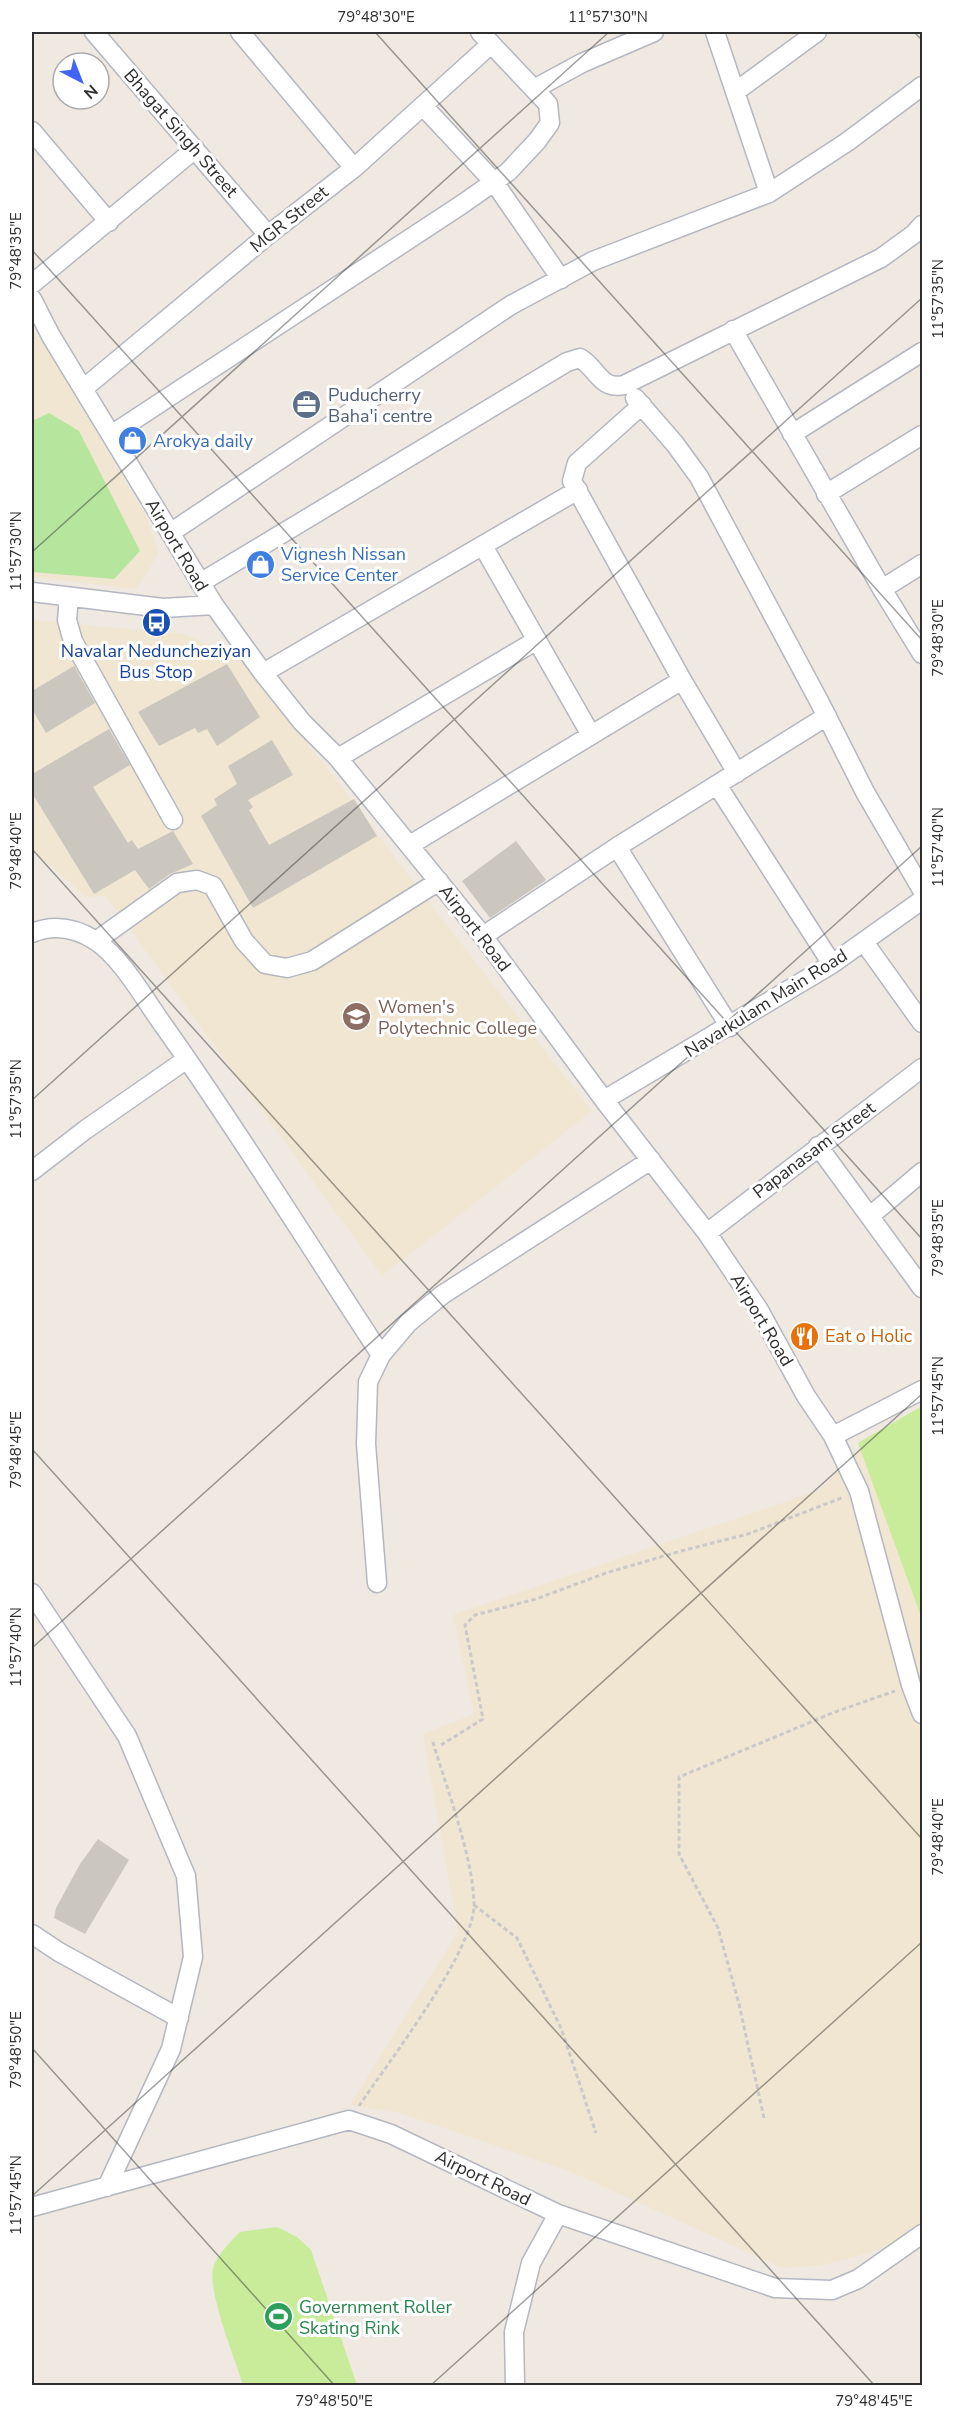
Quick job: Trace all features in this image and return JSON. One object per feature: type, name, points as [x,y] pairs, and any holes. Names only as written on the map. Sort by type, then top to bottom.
[{"type":"street","name":"Bhagat Singh Street","points":[[94,32],[268,235]]},
{"type":"street","points":[[240,32],[354,168]]},
{"type":"street","points":[[534,89],[582,63],[654,32]]},
{"type":"street","points":[[715,32],[769,193]]},
{"type":"street","points":[[735,92],[817,32]]},
{"type":"street","points":[[111,435],[508,172],[537,141],[550,123],[548,104],[485,38]]},
{"type":"street","name":"MGR Street","points":[[83,389],[268,235],[354,168],[423,106],[485,38]]},
{"type":"street","points":[[170,533],[511,305],[593,261],[769,193],[847,142],[922,86]]},
{"type":"street","points":[[423,106],[494,182],[561,279]]},
{"type":"street","points":[[32,131],[109,222]]},
{"type":"street","points":[[32,284],[195,149]]},
{"type":"street","points":[[200,583],[567,362],[580,358],[591,365],[603,382],[613,387],[624,385],[881,258],[914,234],[922,225]]},
{"type":"street","name":"Airport Road","points":[[32,299],[83,389],[214,605],[302,722],[338,758],[483,936],[604,1100],[707,1233],[759,1310],[806,1396],[833,1436],[859,1491],[910,1685],[922,1714]]},
{"type":"street","points":[[733,330],[826,494],[922,654]]},
{"type":"street","points":[[792,434],[922,352]]},
{"type":"street","points":[[624,385],[675,444],[699,477],[827,716],[865,792],[922,890]]},
{"type":"street","points":[[642,405],[577,463],[572,481],[682,680],[737,773]]},
{"type":"street","points":[[826,494],[922,435]]},
{"type":"street","points":[[263,672],[578,490]]},
{"type":"street","points":[[483,546],[591,735]]},
{"type":"street","points":[[882,589],[922,564]]},
{"type":"street","points":[[32,592],[164,608],[214,605]]},
{"type":"street","points":[[69,597],[67,620],[73,641],[173,820]]},
{"type":"street","points":[[338,758],[537,640]]},
{"type":"street","points":[[410,845],[682,680]]},
{"type":"street","points":[[483,936],[617,847],[827,716]]},
{"type":"street","points":[[717,785],[832,964]]},
{"type":"street","points":[[617,847],[730,1027]]},
{"type":"street","points":[[96,941],[177,883],[197,880],[213,886],[244,941],[265,964],[287,968],[312,962],[439,881]]},
{"type":"street","name":"Navarkulam Main Road","points":[[604,1100],[730,1027],[832,964],[922,900]]},
{"type":"street","points":[[32,933],[43,928],[71,928],[96,941],[116,959],[187,1059],[381,1355]]},
{"type":"street","points":[[864,942],[922,1023]]},
{"type":"street","points":[[32,1171],[85,1130],[187,1059]]},
{"type":"street","name":"Papanasam Street","points":[[707,1233],[922,1068]]},
{"type":"street","points":[[818,1146],[922,1288]]},
{"type":"street","points":[[377,1583],[366,1444],[368,1382],[381,1355],[408,1323],[442,1295],[651,1160]]},
{"type":"street","points":[[870,1216],[922,1172]]},
{"type":"street","points":[[833,1436],[922,1390]]},
{"type":"street","points":[[32,1593],[127,1736],[186,1876],[194,1957],[179,2018],[171,2049],[107,2187]]},
{"type":"street","points":[[32,1934],[59,1952],[179,2018]]},
{"type":"street","points":[[32,2207],[349,2120]]},
{"type":"street","name":"Airport Road","points":[[349,2120],[391,2134],[558,2214],[776,2288],[832,2290],[858,2279],[922,2234]]},
{"type":"street","points":[[516,2385],[514,2332],[519,2309],[531,2263],[558,2214]]},
{"type":"path","points":[[441,1745],[483,1719],[465,1625],[475,1615],[536,1599],[670,1554],[747,1534],[859,1491]]},
{"type":"path","points":[[764,2118],[739,2004],[718,1928],[679,1854],[679,1777],[835,1712],[910,1685]]},
{"type":"path","points":[[349,2120],[409,2033],[446,1974],[467,1936],[474,1905],[468,1859],[432,1739]]},
{"type":"path","points":[[474,1905],[517,1938],[561,2028],[596,2133]]},
{"type":"shaded area","points":[[32,330],[48,350],[146,517],[159,553],[136,589],[32,577]]},
{"type":"shaded area","name":"Women's Polytechnic College","points":[[32,620],[183,634],[238,657],[339,783],[592,1111],[382,1276],[106,896],[86,897],[32,849]]},
{"type":"shaded area","points":[[922,1408],[922,2238],[825,2265],[783,2268],[569,2171],[400,2113],[350,2105],[458,1932],[423,1734],[474,1714],[453,1615],[820,1490],[848,1459]]},
{"type":"green space","points":[[49,413],[79,431],[140,551],[114,579],[32,572],[32,421]]},
{"type":"green space","points":[[922,1406],[922,1619],[858,1443]]},
{"type":"green space","name":"Government Roller Skating Rink","points":[[277,2227],[297,2237],[311,2250],[357,2385],[243,2385],[217,2306],[212,2275],[214,2265],[222,2251],[240,2232]]},
{"type":"building","points":[[227,664],[260,717],[217,746],[207,729],[198,733],[195,728],[159,746],[138,712]]},
{"type":"building","points":[[74,666],[95,703],[46,733],[32,709],[32,691]]},
{"type":"building","points":[[109,729],[130,765],[93,787],[128,843],[132,840],[138,849],[173,831],[193,864],[170,874],[149,889],[135,870],[94,894],[32,793],[32,774]]},
{"type":"building","points":[[272,740],[293,775],[248,800],[253,807],[249,810],[269,845],[354,799],[377,836],[253,908],[201,816],[217,805],[214,799],[237,784],[228,766]]},
{"type":"building","points":[[516,841],[546,880],[490,918],[462,881]]},
{"type":"building","points":[[98,1839],[129,1860],[85,1934],[54,1918],[56,1908],[80,1864]]},
{"type":"place","name":"Puducherry Baha'i centre","points":[[307,405]]},
{"type":"place","name":"Arokya daily","points":[[132,441]]},
{"type":"place","name":"Vignesh Nissan Service Center","points":[[260,564]]},
{"type":"place","name":"Navalar Neduncheziyan Bus Stop","points":[[156,622]]},
{"type":"place","name":"Women's Polytechnic College","points":[[357,1017]]},
{"type":"place","name":"Eat o Holic","points":[[804,1336]]},
{"type":"place","name":"Government Roller Skating Rink","points":[[278,2317]]}]
